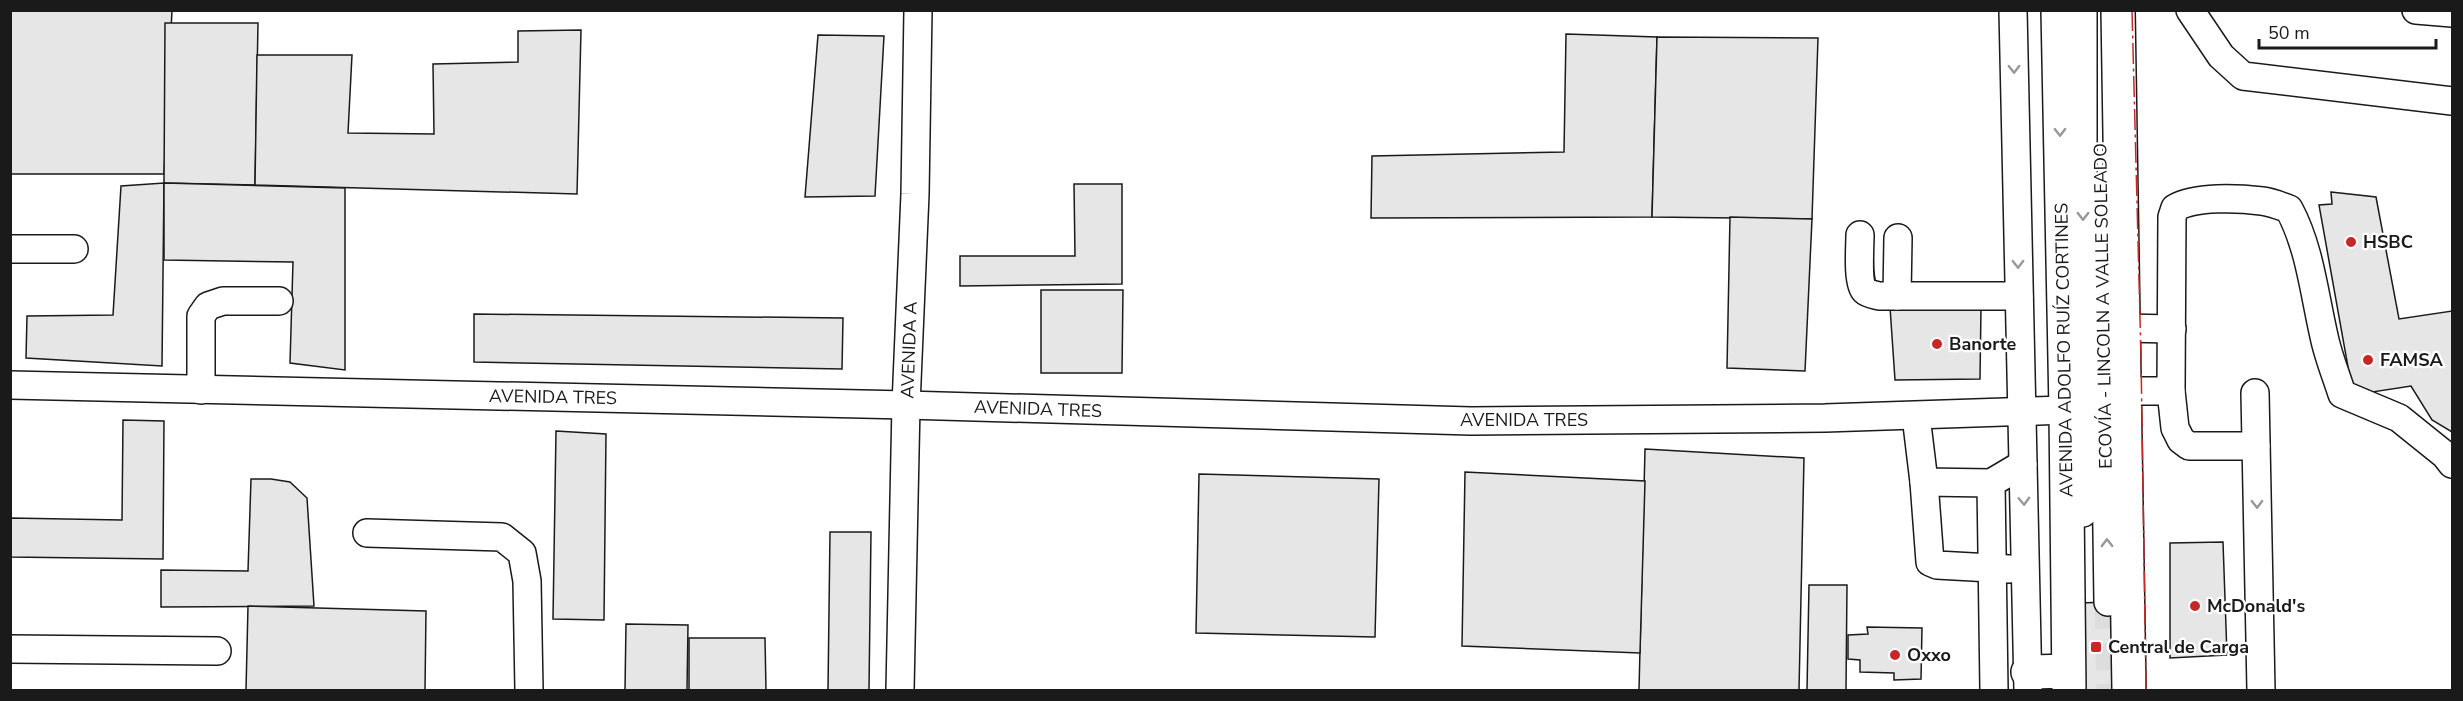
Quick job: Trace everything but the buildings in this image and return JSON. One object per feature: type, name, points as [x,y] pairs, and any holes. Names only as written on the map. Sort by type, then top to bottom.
[{"type":"main road","name":"AVENIDA ADOLFO RUÍZ CORTINES","points":[[2058,10],[2066,410],[2068,681]]},
{"type":"main road","points":[[2118,10],[2129,690]]},
{"type":"main road","points":[[2028,681],[2068,681]]},
{"type":"street","name":"AVENIDA A","points":[[900,690],[906,405],[915,194],[918,10]]},
{"type":"street","points":[[2013,10],[2028,681]]},
{"type":"street","name":"ECOVÍA - LINCOLN A VALLE SOLEADO","points":[[2083,10],[2095,602],[2099,10]]},
{"type":"street","points":[[2190,10],[2221,56],[2243,76],[2452,101]]},
{"type":"street","points":[[2416,10],[2452,13]]},
{"type":"street","points":[[2256,446],[2189,446],[2181,440],[2175,428],[2171,391],[2172,217],[2175,208],[2185,202],[2199,200],[2264,201],[2289,209],[2299,227],[2324,338],[2342,394],[2399,418],[2445,455],[2452,464]]},
{"type":"street","points":[[1860,235],[1860,282],[1864,290],[1879,296],[2019,296]]},
{"type":"street","points":[[1898,238],[1898,296]]},
{"type":"street","points":[[10,249],[74,249]]},
{"type":"street","points":[[201,390],[201,316],[208,306],[223,301],[279,301]]},
{"type":"street","points":[[2124,328],[2172,329]]},
{"type":"street","name":"AVENIDA TRES","points":[[10,385],[906,405],[1471,421],[1916,416],[2066,410]]},
{"type":"street","points":[[2125,391],[2171,391]]},
{"type":"street","points":[[2255,393],[2261,690]]},
{"type":"street","points":[[1916,416],[1930,562],[1937,565],[2025,570]]},
{"type":"street","points":[[1924,482],[1990,483],[2022,464]]},
{"type":"street","points":[[1990,483],[1994,690]]},
{"type":"street","points":[[367,533],[502,537],[522,553],[527,581],[529,690]]},
{"type":"street","points":[[10,649],[216,651]]},
{"type":"tunnel","points":[[2108,602],[2110,690]]},
{"type":"power","points":[[2132,10],[2141,356],[2146,690]]},
{"type":"place","name":"HSBC","points":[[2351,242]]},
{"type":"place","name":"Banorte","points":[[1937,344]]},
{"type":"place","name":"FAMSA","points":[[2368,360]]},
{"type":"place","name":"McDonald's","points":[[2195,606]]},
{"type":"place","name":"Central de Carga","points":[[2096,647]]},
{"type":"place","name":"Oxxo","points":[[1895,655]]}]
